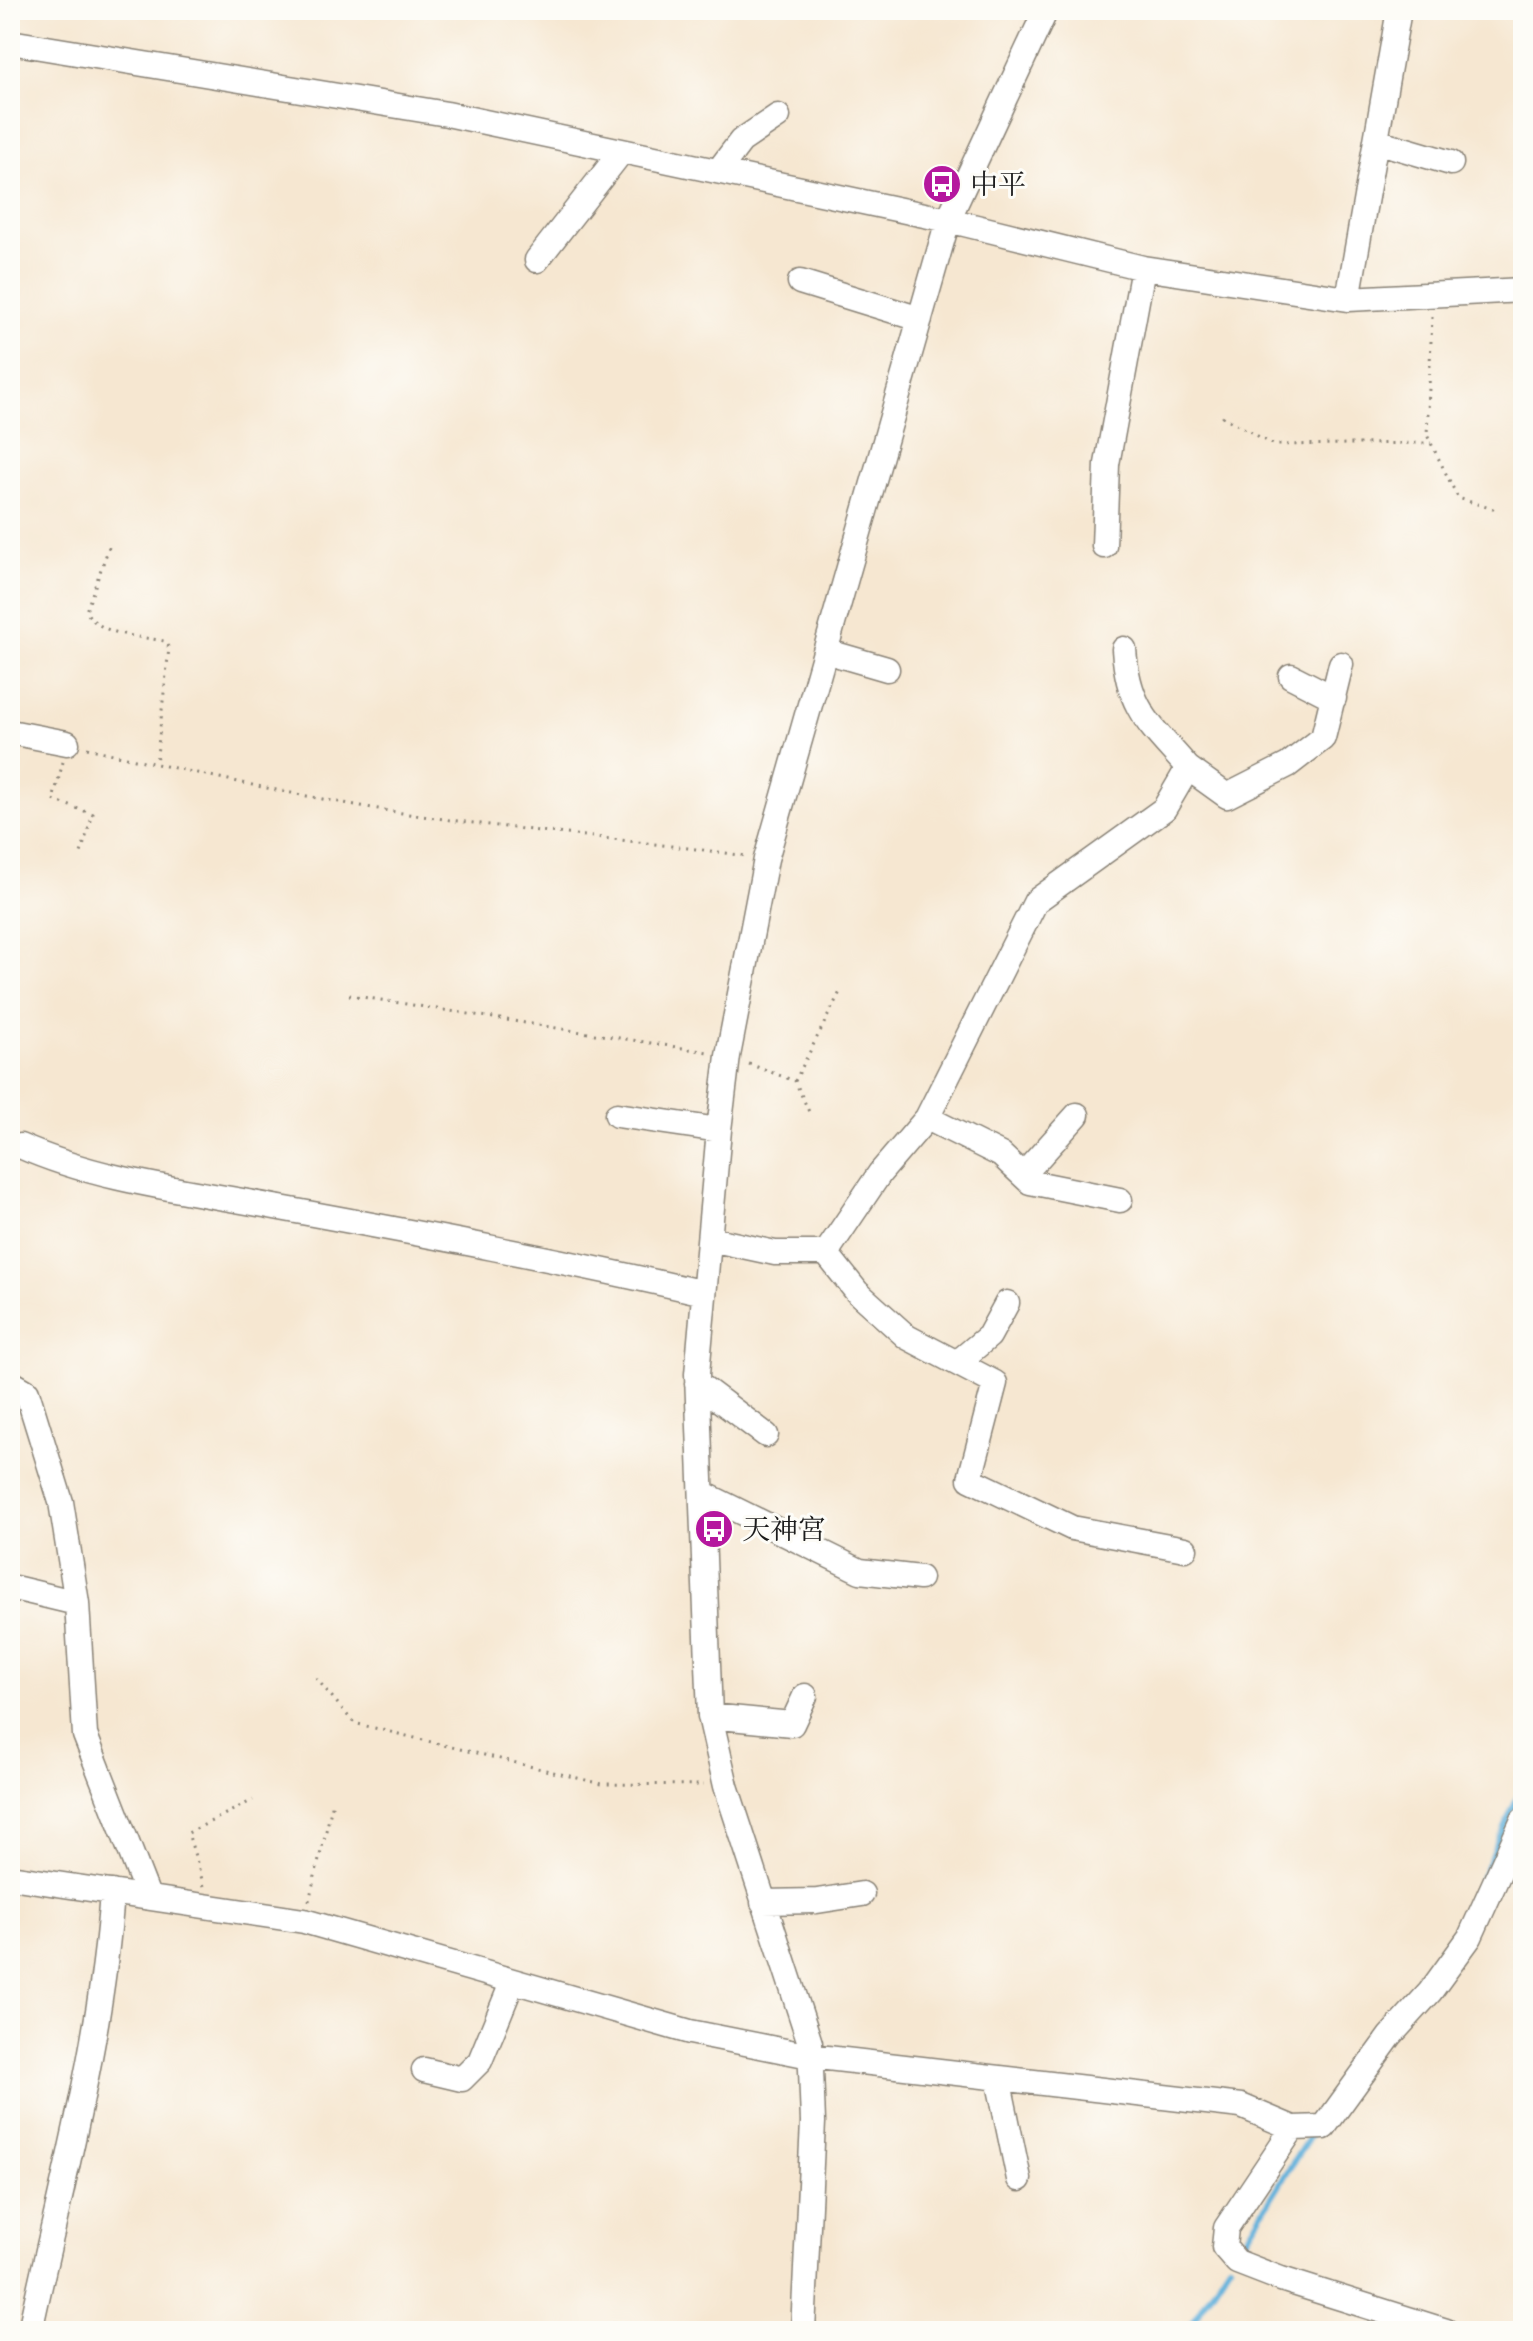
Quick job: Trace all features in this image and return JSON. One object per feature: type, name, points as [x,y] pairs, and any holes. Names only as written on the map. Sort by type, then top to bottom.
[{"type":"street","points":[[803,2331],[813,2122],[810,2043],[726,1786],[710,1716],[697,1383],[719,1130],[728,1056],[766,859],[948,220],[1046,10]]},
{"type":"street","points":[[1348,299],[1399,10]]},
{"type":"street","points":[[10,42],[447,114],[948,220],[1143,268],[1348,299],[1523,290]]},
{"type":"street","points":[[719,170],[741,141],[778,116]]},
{"type":"street","points":[[1376,141],[1451,163]]},
{"type":"street","points":[[537,260],[622,151]]},
{"type":"street","points":[[1104,546],[1107,464],[1143,268]]},
{"type":"street","points":[[800,282],[920,319]]},
{"type":"street","points":[[1124,649],[1126,683],[1141,713],[1188,768],[1227,796],[1288,765],[1323,738],[1341,664]]},
{"type":"street","points":[[825,651],[887,669]]},
{"type":"street","points":[[1291,676],[1334,698]]},
{"type":"street","points":[[10,732],[67,743]]},
{"type":"street","points":[[826,1253],[880,1173],[927,1118],[1036,901],[1164,809],[1188,768]]},
{"type":"street","points":[[617,1115],[719,1130]]},
{"type":"street","points":[[1023,1175],[1077,1115]]},
{"type":"street","points":[[927,1118],[1001,1155],[1030,1182],[1120,1200]]},
{"type":"street","points":[[20,1146],[59,1163],[148,1183],[579,1263],[704,1293]]},
{"type":"street","points":[[710,1239],[775,1253],[826,1253]]},
{"type":"street","points":[[826,1253],[857,1292],[907,1337],[995,1383],[970,1479],[1072,1528],[1185,1549]]},
{"type":"street","points":[[958,1362],[989,1336],[1007,1303]]},
{"type":"street","points":[[10,1382],[27,1392],[61,1502],[77,1603],[85,1735],[148,1896]]},
{"type":"street","points":[[697,1383],[766,1435]]},
{"type":"street","points":[[702,1493],[860,1571],[920,1578]]},
{"type":"street","points":[[10,1587],[77,1603]]},
{"type":"street","points":[[710,1716],[792,1724],[805,1696]]},
{"type":"street","points":[[10,1877],[304,1921],[690,2032],[810,2056],[1241,2106],[1293,2128],[1324,2127],[1390,2036],[1430,1992],[1470,1937],[1523,1820]]},
{"type":"street","points":[[30,2331],[95,2040],[108,1960],[112,1892]]},
{"type":"street","points":[[763,1902],[817,1901],[862,1894]]},
{"type":"street","points":[[424,2070],[462,2079],[480,2061],[512,1983]]},
{"type":"street","points":[[998,2078],[1019,2179]]},
{"type":"street","points":[[1293,2128],[1226,2228],[1224,2247],[1237,2262],[1281,2279],[1446,2331]]},
{"type":"path","points":[[10,182],[17,183]]},
{"type":"path","points":[[1433,294],[1427,435],[1458,498],[1496,510]]},
{"type":"path","points":[[1222,416],[1274,445],[1431,443]]},
{"type":"path","points":[[109,547],[86,611],[90,619],[100,627],[164,641],[169,648],[156,764]]},
{"type":"path","points":[[81,853],[93,814],[53,800],[67,743],[359,806],[766,859]]},
{"type":"path","points":[[795,1081],[841,990]]},
{"type":"path","points":[[349,995],[728,1056],[795,1081],[810,1114]]},
{"type":"path","points":[[316,1678],[354,1723],[602,1784],[726,1786]]},
{"type":"path","points":[[210,1909],[188,1833],[253,1800]]},
{"type":"path","points":[[304,1921],[333,1802]]},
{"type":"waterway","points":[[1440,1960],[1471,1902],[1523,1785]]},
{"type":"waterway","points":[[1334,2094],[1362,2049],[1384,2026]]},
{"type":"waterway","points":[[1236,2255],[1310,2135]]},
{"type":"waterway","points":[[1186,2331],[1230,2264]]},
{"type":"place","name":"中平","points":[[942,184]]},
{"type":"place","name":"天神宮","points":[[714,1529]]}]
